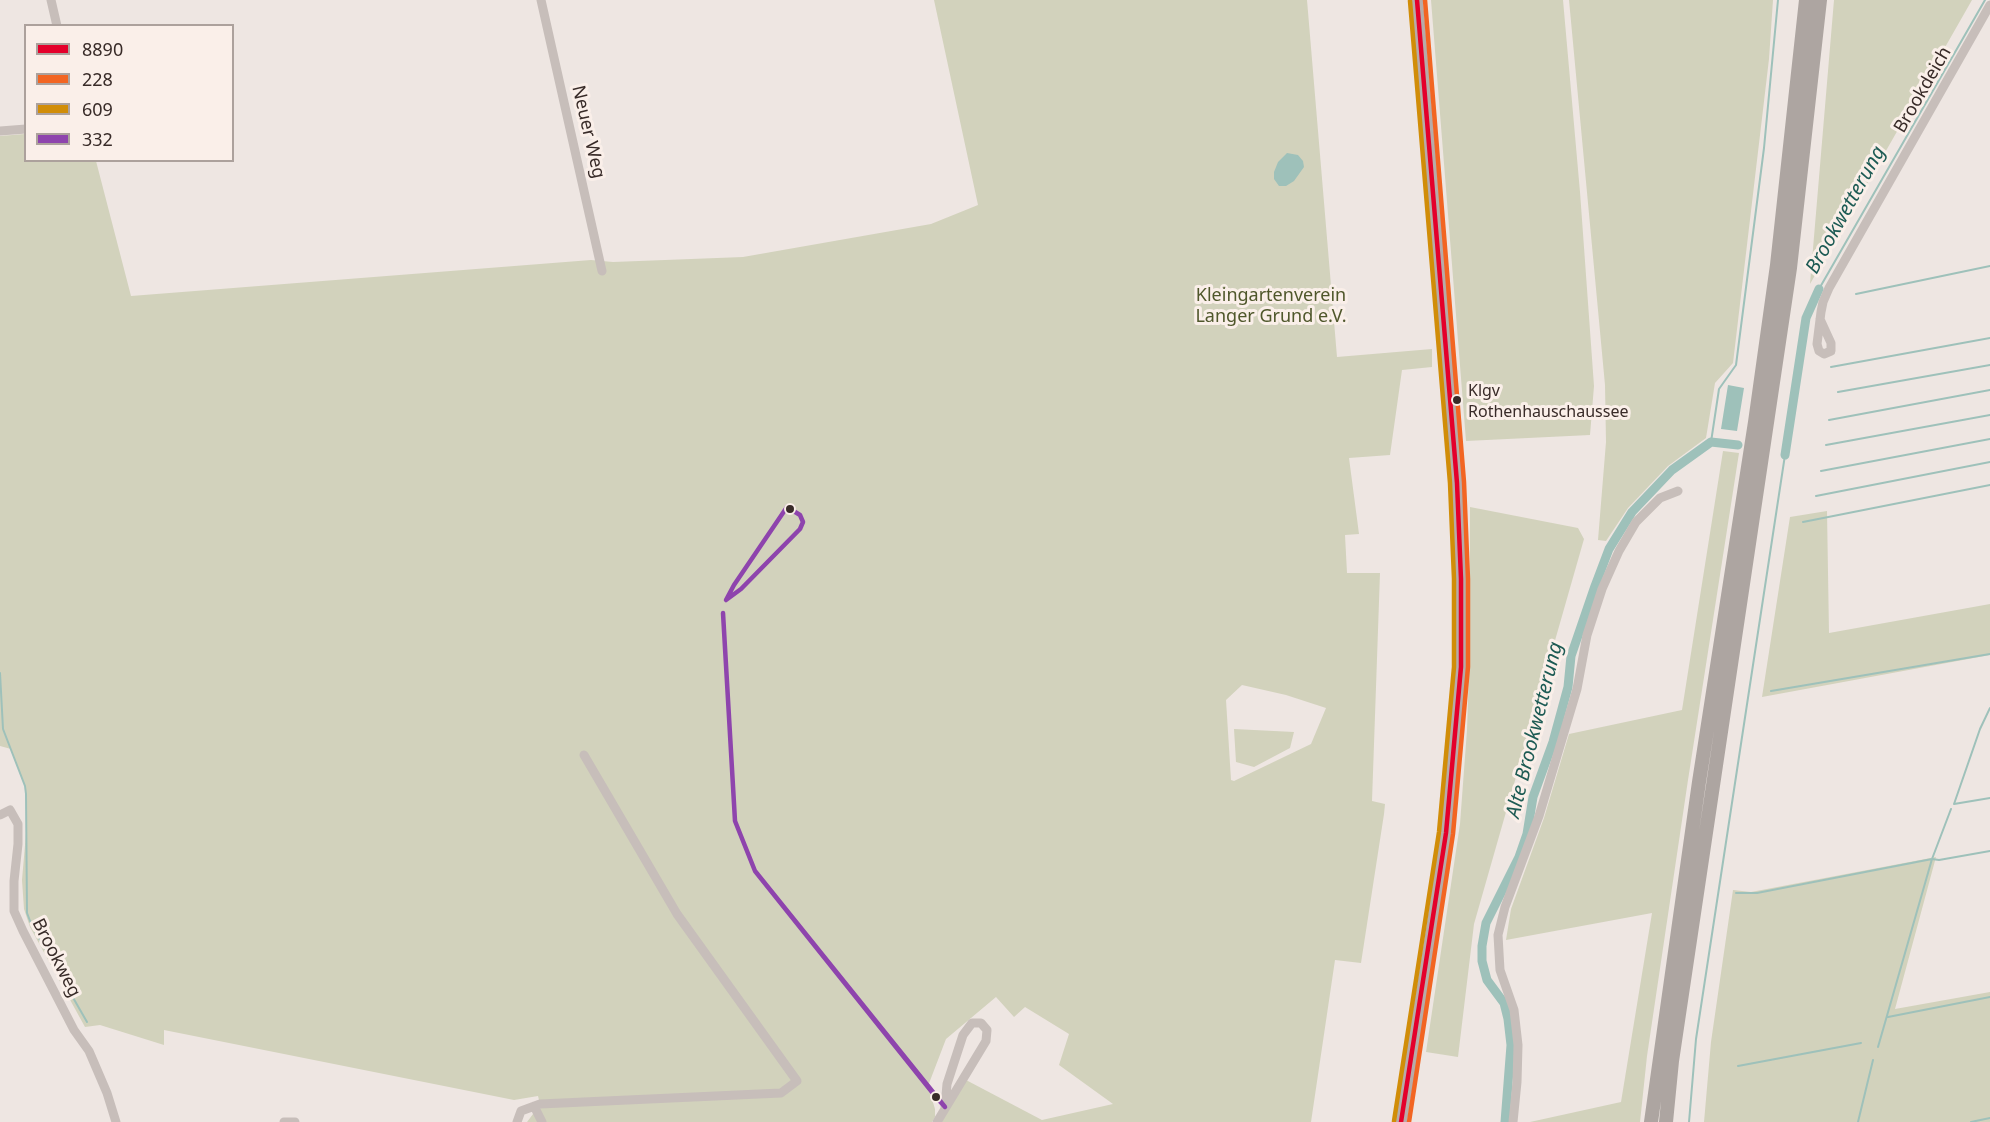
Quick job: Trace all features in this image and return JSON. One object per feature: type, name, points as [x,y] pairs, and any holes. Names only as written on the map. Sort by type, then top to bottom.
[{"type":"highway","points":[[1651,1122],[1694,817],[1777,265],[1806,0]]},
{"type":"highway","points":[[1666,1122],[1676,1038],[1791,268],[1820,0]]},
{"type":"main road","points":[[1401,1122],[1446,833],[1461,667],[1457,483],[1417,0]]},
{"type":"street","points":[[51,0],[57,24]]},
{"type":"street","name":"Neuer Weg","points":[[541,0],[603,271]]},
{"type":"street","name":"Brookdeich","points":[[1820,319],[1823,302],[1829,288],[1990,5]]},
{"type":"street","points":[[0,130],[24,129]]},
{"type":"street","points":[[1513,1122],[1518,1045],[1514,1010],[1500,970],[1497,935],[1539,816],[1574,699],[1587,635],[1602,589],[1619,550],[1636,522],[1660,498],[1678,491]]},
{"type":"street","points":[[517,1122],[521,1111],[534,1106],[596,1100],[780,1092],[796,1081],[677,914],[584,756]]},
{"type":"street","name":"Brookweg","points":[[0,815],[10,810],[18,824],[14,911],[22,931],[74,1030],[89,1051],[107,1093],[116,1122]]},
{"type":"street","points":[[937,1122],[986,1041],[987,1030],[981,1023],[972,1023],[963,1035],[947,1084],[945,1107]]},
{"type":"street","points":[[534,1106],[542,1122]]},
{"type":"street","points":[[284,1122],[295,1122]]},
{"type":"green space","name":"Kleingartenverein Langer Grund e.V.","points":[[934,0],[1307,0],[1337,357],[1432,349],[1432,367],[1402,370],[1390,455],[1349,458],[1359,534],[1345,535],[1347,573],[1380,573],[1372,801],[1385,804],[1361,963],[1335,960],[1311,1122],[941,1122],[966,1080],[1042,1120],[1113,1104],[1059,1065],[1069,1034],[1025,1007],[1014,1017],[996,997],[946,1039],[928,1086],[935,1109],[932,1122],[527,1122],[536,1110],[541,1108],[538,1096],[514,1100],[164,1030],[164,1045],[100,1025],[85,1027],[30,927],[24,909],[22,880],[27,822],[25,786],[11,749],[0,746],[0,136],[24,134],[24,162],[96,162],[131,296],[591,260],[613,262],[743,257],[931,224],[978,205]],"holes":[[[1242,685],[1286,695],[1326,708],[1311,744],[1234,781],[1231,780],[1226,700]]]},
{"type":"green space","points":[[1431,0],[1563,0],[1594,386],[1590,435],[1466,441]]},
{"type":"green space","points":[[1569,0],[1773,0],[1769,59],[1733,363],[1715,383],[1706,438],[1668,466],[1628,508],[1606,541],[1598,540],[1606,442],[1605,385]]},
{"type":"green space","points":[[1834,0],[1972,0],[1810,284]]},
{"type":"green space","points":[[1723,451],[1739,453],[1647,1056],[1640,1122],[1530,1122],[1621,1102],[1652,913],[1506,940],[1511,909],[1544,818],[1569,734],[1682,710]]},
{"type":"green space","points":[[1470,507],[1578,528],[1584,539],[1474,924],[1458,1057],[1426,1052],[1460,824],[1467,730],[1470,640]]},
{"type":"green space","points":[[1827,511],[1829,633],[1990,604],[1990,655],[1762,697],[1790,517]]},
{"type":"green space","points":[[1234,729],[1294,732],[1290,748],[1254,767],[1236,762]]},
{"type":"green space","points":[[1936,857],[1895,1009],[1990,992],[1990,1122],[1704,1122],[1711,1042],[1733,890],[1751,892]]},
{"type":"water","points":[[1287,153],[1298,155],[1304,167],[1294,181],[1286,186],[1279,186],[1274,179],[1274,172],[1278,162]]},
{"type":"water","points":[[1728,385],[1744,388],[1737,431],[1721,429]]},
{"type":"waterway","points":[[1711,442],[1719,389],[1736,365],[1764,148],[1778,0]]},
{"type":"waterway","name":"Brookwetterung","points":[[1819,289],[1985,0]]},
{"type":"waterway","points":[[1856,294],[1990,266]]},
{"type":"waterway","name":"Brookwetterung","points":[[1785,455],[1806,318],[1819,289]]},
{"type":"waterway","points":[[1831,367],[1990,338]]},
{"type":"waterway","points":[[1838,392],[1990,365]]},
{"type":"waterway","points":[[1829,420],[1990,390]]},
{"type":"waterway","points":[[1826,445],[1990,415]]},
{"type":"waterway","points":[[1821,471],[1990,439]]},
{"type":"waterway","name":"Alte Brookwetterung","points":[[1505,1122],[1511,1045],[1508,1019],[1504,1003],[1487,980],[1482,961],[1482,946],[1486,923],[1519,857],[1527,834],[1533,797],[1553,742],[1568,687],[1571,656],[1595,586],[1609,549],[1632,512],[1672,470],[1711,442],[1738,445]]},
{"type":"waterway","points":[[1689,1122],[1696,1039],[1785,455]]},
{"type":"waterway","points":[[1816,496],[1990,462]]},
{"type":"waterway","points":[[1803,522],[1990,485]]},
{"type":"waterway","points":[[1771,691],[1990,654]]},
{"type":"waterway","points":[[0,673],[3,729],[26,794],[27,913],[32,926],[87,1022]]},
{"type":"waterway","points":[[1990,708],[1980,729],[1954,804],[1990,798]]},
{"type":"waterway","points":[[1878,1047],[1932,859],[1951,809]]},
{"type":"waterway","points":[[1736,893],[1757,893],[1932,859],[1939,860],[1990,851]]},
{"type":"waterway","points":[[1888,1017],[1990,997]]},
{"type":"waterway","points":[[1738,1066],[1861,1043]]},
{"type":"waterway","points":[[1858,1122],[1873,1060]]},
{"type":"waterway","points":[[1971,1122],[1990,1118]]},
{"type":"transit line","name":"8890","points":[[1401,1122],[1446,833],[1461,667],[1461,579],[1457,483],[1417,0]]},
{"type":"transit line","name":"228","points":[[1409,1122],[1453,834],[1468,667],[1468,579],[1464,482],[1425,0]]},
{"type":"transit line","name":"609","points":[[1394,1121],[1439,832],[1454,667],[1454,579],[1450,483],[1410,1]]},
{"type":"transit line","name":"332","points":[[787,507],[800,515],[803,522],[800,529],[741,589],[726,600],[787,507]]},
{"type":"transit line","name":"332","points":[[723,613],[735,821]]},
{"type":"transit line","name":"332","points":[[723,613],[735,821]]},
{"type":"transit line","name":"332","points":[[735,821],[755,871]]},
{"type":"transit line","name":"332","points":[[755,871],[945,1107],[936,1097],[755,871]]},
{"type":"place","name":"Klgv Rothenhauschaussee","points":[[1457,400]]}]
